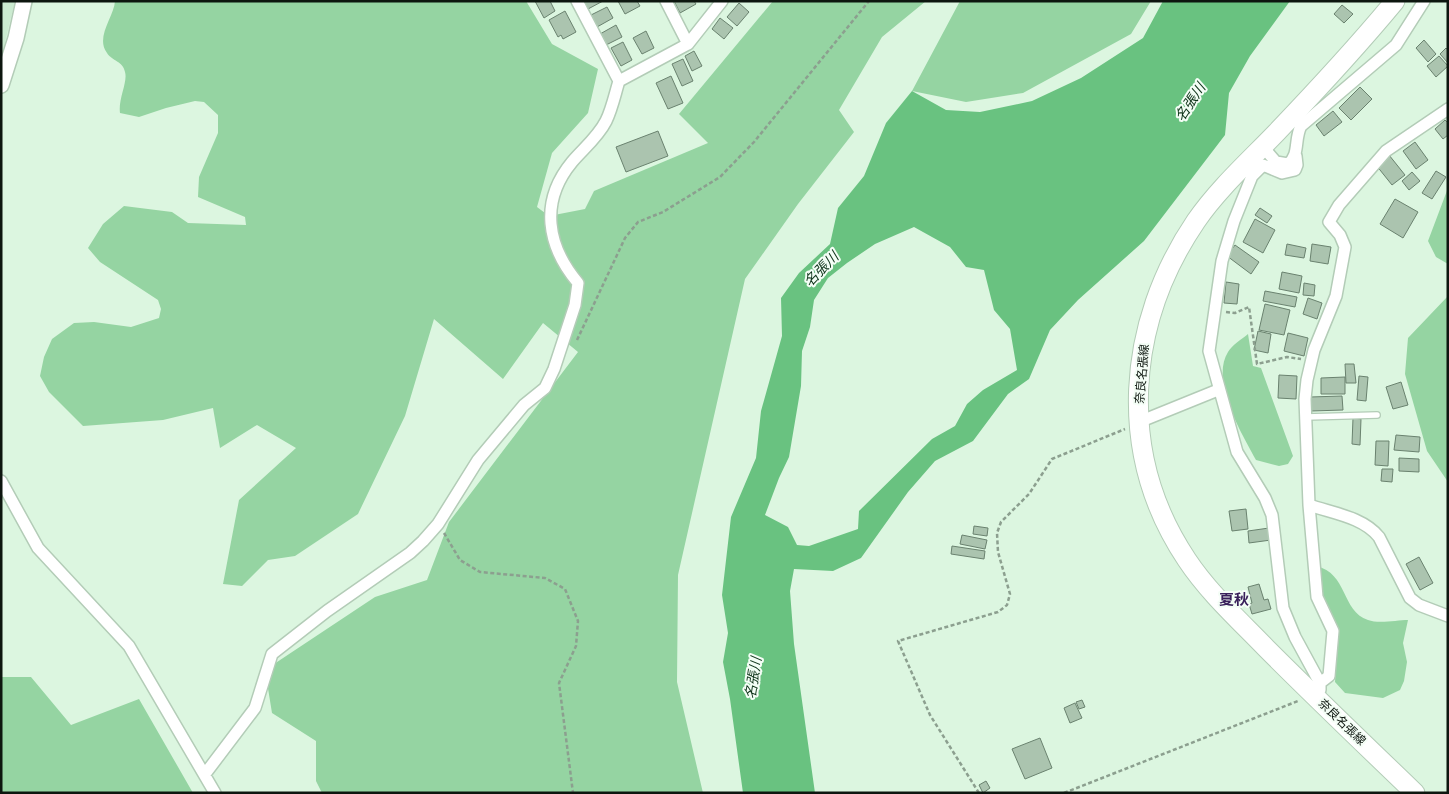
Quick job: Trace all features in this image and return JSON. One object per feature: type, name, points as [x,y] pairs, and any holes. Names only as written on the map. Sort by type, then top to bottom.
[{"type":"main road","name":"奈良名張線","points":[[1395,1],[1319,88],[1197,220],[1169,266],[1155,299],[1144,345],[1138,397],[1139,422],[1149,476],[1175,541],[1187,561],[1222,603],[1317,689],[1415,793]]},
{"type":"street","points":[[1,85],[16,38],[24,1]]},
{"type":"street","points":[[577,1],[619,81]]},
{"type":"street","points":[[666,1],[688,44]]},
{"type":"street","points":[[205,774],[255,708],[272,654],[319,617],[410,553],[438,524],[478,460],[524,405],[545,388],[554,369],[575,305],[578,283],[568,271],[554,245],[551,232],[551,206],[566,170],[606,122],[619,81],[688,44],[722,1]]},
{"type":"street","points":[[1424,1],[1396,45],[1300,126],[1296,135],[1295,170],[1282,173],[1263,165],[1252,176],[1234,221],[1222,261],[1209,351],[1218,390],[1237,452],[1272,515],[1281,599],[1287,620],[1317,689],[1329,676],[1334,631],[1317,597],[1309,505],[1306,387],[1310,361],[1336,296],[1345,247],[1340,235],[1329,222],[1339,205],[1386,151],[1448,109]]},
{"type":"street","points":[[1263,147],[1272,158],[1281,164],[1288,164],[1296,156]]},
{"type":"street","points":[[1139,422],[1218,390]]},
{"type":"street","points":[[3,489],[38,548],[129,646],[215,793]]},
{"type":"street","points":[[1309,505],[1362,523],[1373,529],[1379,536],[1410,598],[1419,605],[1448,616]]},
{"type":"lane","points":[[1306,417],[1314,415],[1377,415]]},
{"type":"path","points":[[574,346],[625,238],[638,222],[663,212],[720,177],[754,142],[869,1]]},
{"type":"path","points":[[1215,311],[1236,313],[1249,307],[1257,364],[1288,357],[1310,361]]},
{"type":"path","points":[[979,793],[930,715],[898,642],[998,612],[1007,605],[1010,594],[998,552],[997,533],[1001,522],[1029,494],[1052,459],[1139,422]]},
{"type":"path","points":[[438,524],[460,560],[480,572],[546,578],[565,589],[578,621],[576,646],[559,682],[573,793]]},
{"type":"path","points":[[1064,793],[1317,689]]},
{"type":"shaded area","points":[[1,1],[15,1],[1,59]]},
{"type":"shaded area","points":[[115,1],[526,1],[552,44],[598,69],[588,113],[552,153],[537,207],[549,216],[585,209],[594,191],[708,143],[679,114],[773,1],[926,1],[882,37],[839,110],[854,132],[798,204],[745,279],[678,575],[677,682],[703,793],[322,793],[316,781],[316,741],[272,713],[265,670],[375,597],[427,580],[449,522],[578,352],[543,323],[503,379],[434,319],[405,416],[358,514],[295,556],[268,560],[242,586],[223,584],[239,500],[296,448],[257,425],[220,448],[213,408],[163,420],[83,426],[49,392],[40,376],[44,357],[52,339],[74,323],[94,322],[131,327],[159,318],[161,309],[158,300],[100,262],[88,248],[103,224],[124,206],[172,212],[188,223],[246,225],[245,217],[198,197],[199,177],[218,133],[218,115],[204,102],[195,101],[139,117],[120,113],[120,102],[126,76],[124,68],[120,63],[107,53],[103,40]]},
{"type":"shaded area","points":[[960,1],[1151,1],[1131,34],[1023,93],[966,102],[912,91]]},
{"type":"shaded area","points":[[1448,188],[1448,264],[1436,257],[1428,241]]},
{"type":"shaded area","points":[[1448,296],[1448,482],[1427,451],[1405,374],[1408,338]]},
{"type":"shaded area","points":[[1248,334],[1253,366],[1261,368],[1293,456],[1288,464],[1279,466],[1256,460],[1236,422],[1225,392],[1223,364],[1228,352]]},
{"type":"shaded area","points":[[1316,566],[1334,576],[1353,609],[1359,615],[1377,622],[1408,620],[1403,643],[1407,662],[1404,681],[1400,690],[1383,698],[1345,693],[1335,682],[1338,631],[1320,595]]},
{"type":"shaded area","points":[[1,677],[31,677],[71,725],[139,699],[193,793],[1,793]]},
{"type":"water","name":"名張川","points":[[1163,1],[1290,1],[1250,56],[1229,93],[1225,135],[1144,241],[1078,300],[1050,330],[1029,379],[1008,394],[973,441],[935,461],[908,492],[861,558],[833,571],[794,569],[790,591],[794,644],[815,793],[743,793],[723,662],[728,633],[722,595],[731,517],[756,458],[761,411],[782,336],[781,298],[799,273],[830,244],[838,208],[864,176],[886,123],[912,91],[946,110],[980,112],[1032,101],[1081,78],[1143,38]],"holes":[[[914,227],[950,247],[966,267],[984,270],[994,310],[1010,329],[1017,370],[983,390],[967,404],[955,426],[932,439],[859,511],[858,529],[809,546],[797,545],[788,527],[765,515],[789,457],[801,386],[802,351],[810,327],[814,300],[828,278],[847,263],[875,244]]]},
{"type":"building","points":[[535,1],[550,1],[555,11],[544,18]]},
{"type":"building","points":[[584,1],[603,1],[588,9]]},
{"type":"building","points":[[618,1],[637,1],[640,6],[625,14]]},
{"type":"building","points":[[674,1],[694,1],[696,4],[680,13]]},
{"type":"building","points":[[739,3],[749,12],[737,26],[727,17]]},
{"type":"building","points":[[1342,5],[1353,14],[1344,23],[1334,14]]},
{"type":"building","points":[[607,7],[613,18],[597,27],[591,15]]},
{"type":"building","points":[[565,11],[576,32],[563,39],[561,35],[558,37],[549,20]]},
{"type":"building","points":[[720,18],[733,28],[724,39],[712,29]]},
{"type":"building","points":[[616,25],[622,37],[606,45],[600,34]]},
{"type":"building","points":[[646,31],[654,48],[642,54],[633,38]]},
{"type":"building","points":[[1424,40],[1436,54],[1428,62],[1416,48]]},
{"type":"building","points":[[623,42],[632,60],[621,66],[611,48]]},
{"type":"building","points":[[1446,48],[1448,50],[1448,63],[1440,54]]},
{"type":"building","points":[[694,51],[702,66],[692,71],[685,56]]},
{"type":"building","points":[[1439,56],[1448,66],[1436,77],[1427,66]]},
{"type":"building","points":[[683,59],[693,81],[682,86],[672,64]]},
{"type":"building","points":[[671,76],[683,103],[668,109],[656,83]]},
{"type":"building","points":[[1360,87],[1372,99],[1351,120],[1339,108]]},
{"type":"building","points":[[1333,111],[1342,122],[1324,136],[1316,125]]},
{"type":"building","points":[[1445,120],[1448,123],[1448,135],[1443,139],[1435,129]]},
{"type":"building","points":[[658,131],[668,156],[626,172],[616,147]]},
{"type":"building","points":[[1415,142],[1428,160],[1416,169],[1403,151]]},
{"type":"building","points":[[1389,155],[1405,175],[1392,185],[1376,165]]},
{"type":"building","points":[[1436,171],[1446,177],[1432,199],[1422,193]]},
{"type":"building","points":[[1412,172],[1420,181],[1409,190],[1402,181]]},
{"type":"building","points":[[1395,199],[1418,212],[1403,238],[1380,224]]},
{"type":"building","points":[[1260,208],[1272,216],[1267,223],[1255,215]]},
{"type":"building","points":[[1255,219],[1275,230],[1263,253],[1243,242]]},
{"type":"building","points":[[1287,244],[1306,248],[1304,258],[1285,255]]},
{"type":"building","points":[[1312,244],[1331,247],[1328,264],[1310,261]]},
{"type":"building","points":[[1235,245],[1259,262],[1251,274],[1227,256]]},
{"type":"building","points":[[1282,272],[1302,276],[1299,293],[1279,289]]},
{"type":"building","points":[[1226,282],[1239,284],[1237,304],[1224,303]]},
{"type":"building","points":[[1304,283],[1315,285],[1314,296],[1303,295]]},
{"type":"building","points":[[1265,291],[1297,297],[1295,307],[1263,301]]},
{"type":"building","points":[[1308,298],[1322,303],[1317,319],[1303,314]]},
{"type":"building","points":[[1265,304],[1290,310],[1284,335],[1259,330]]},
{"type":"building","points":[[1258,331],[1271,334],[1268,353],[1254,350]]},
{"type":"building","points":[[1288,333],[1308,338],[1304,356],[1284,351]]},
{"type":"building","points":[[1345,364],[1354,364],[1356,383],[1346,383]]},
{"type":"building","points":[[1279,375],[1297,376],[1296,399],[1278,398]]},
{"type":"building","points":[[1359,376],[1368,377],[1366,401],[1357,400]]},
{"type":"building","points":[[1345,377],[1345,394],[1321,394],[1321,378]]},
{"type":"building","points":[[1401,382],[1408,405],[1393,409],[1386,387]]},
{"type":"building","points":[[1342,396],[1343,410],[1311,411],[1310,397]]},
{"type":"building","points":[[1353,418],[1361,419],[1360,445],[1352,444]]},
{"type":"building","points":[[1396,435],[1420,437],[1419,452],[1394,450]]},
{"type":"building","points":[[1376,441],[1389,441],[1388,466],[1375,465]]},
{"type":"building","points":[[1399,458],[1419,459],[1419,472],[1399,471]]},
{"type":"building","points":[[1382,469],[1393,469],[1392,482],[1381,481]]},
{"type":"building","points":[[1246,509],[1248,529],[1232,531],[1229,511]]},
{"type":"building","points":[[974,526],[988,528],[987,536],[973,534]]},
{"type":"building","points":[[1269,528],[1271,540],[1249,543],[1248,531]]},
{"type":"building","points":[[962,535],[987,540],[985,549],[960,544]]},
{"type":"building","points":[[952,546],[985,551],[984,559],[951,554]]},
{"type":"building","points":[[1419,557],[1433,583],[1420,590],[1406,564]]},
{"type":"building","points":[[1259,584],[1264,600],[1268,599],[1271,609],[1252,614],[1249,604],[1252,603],[1248,587]]},
{"type":"building","points":[[1082,700],[1085,707],[1079,709],[1076,702]]},
{"type":"building","points":[[1075,703],[1082,718],[1070,723],[1064,708]]},
{"type":"building","points":[[1040,738],[1052,768],[1025,779],[1012,749]]},
{"type":"building","points":[[986,781],[990,788],[983,793],[979,785]]},
{"type":"district","name":"夏秋","points":[[1234,600]]}]
